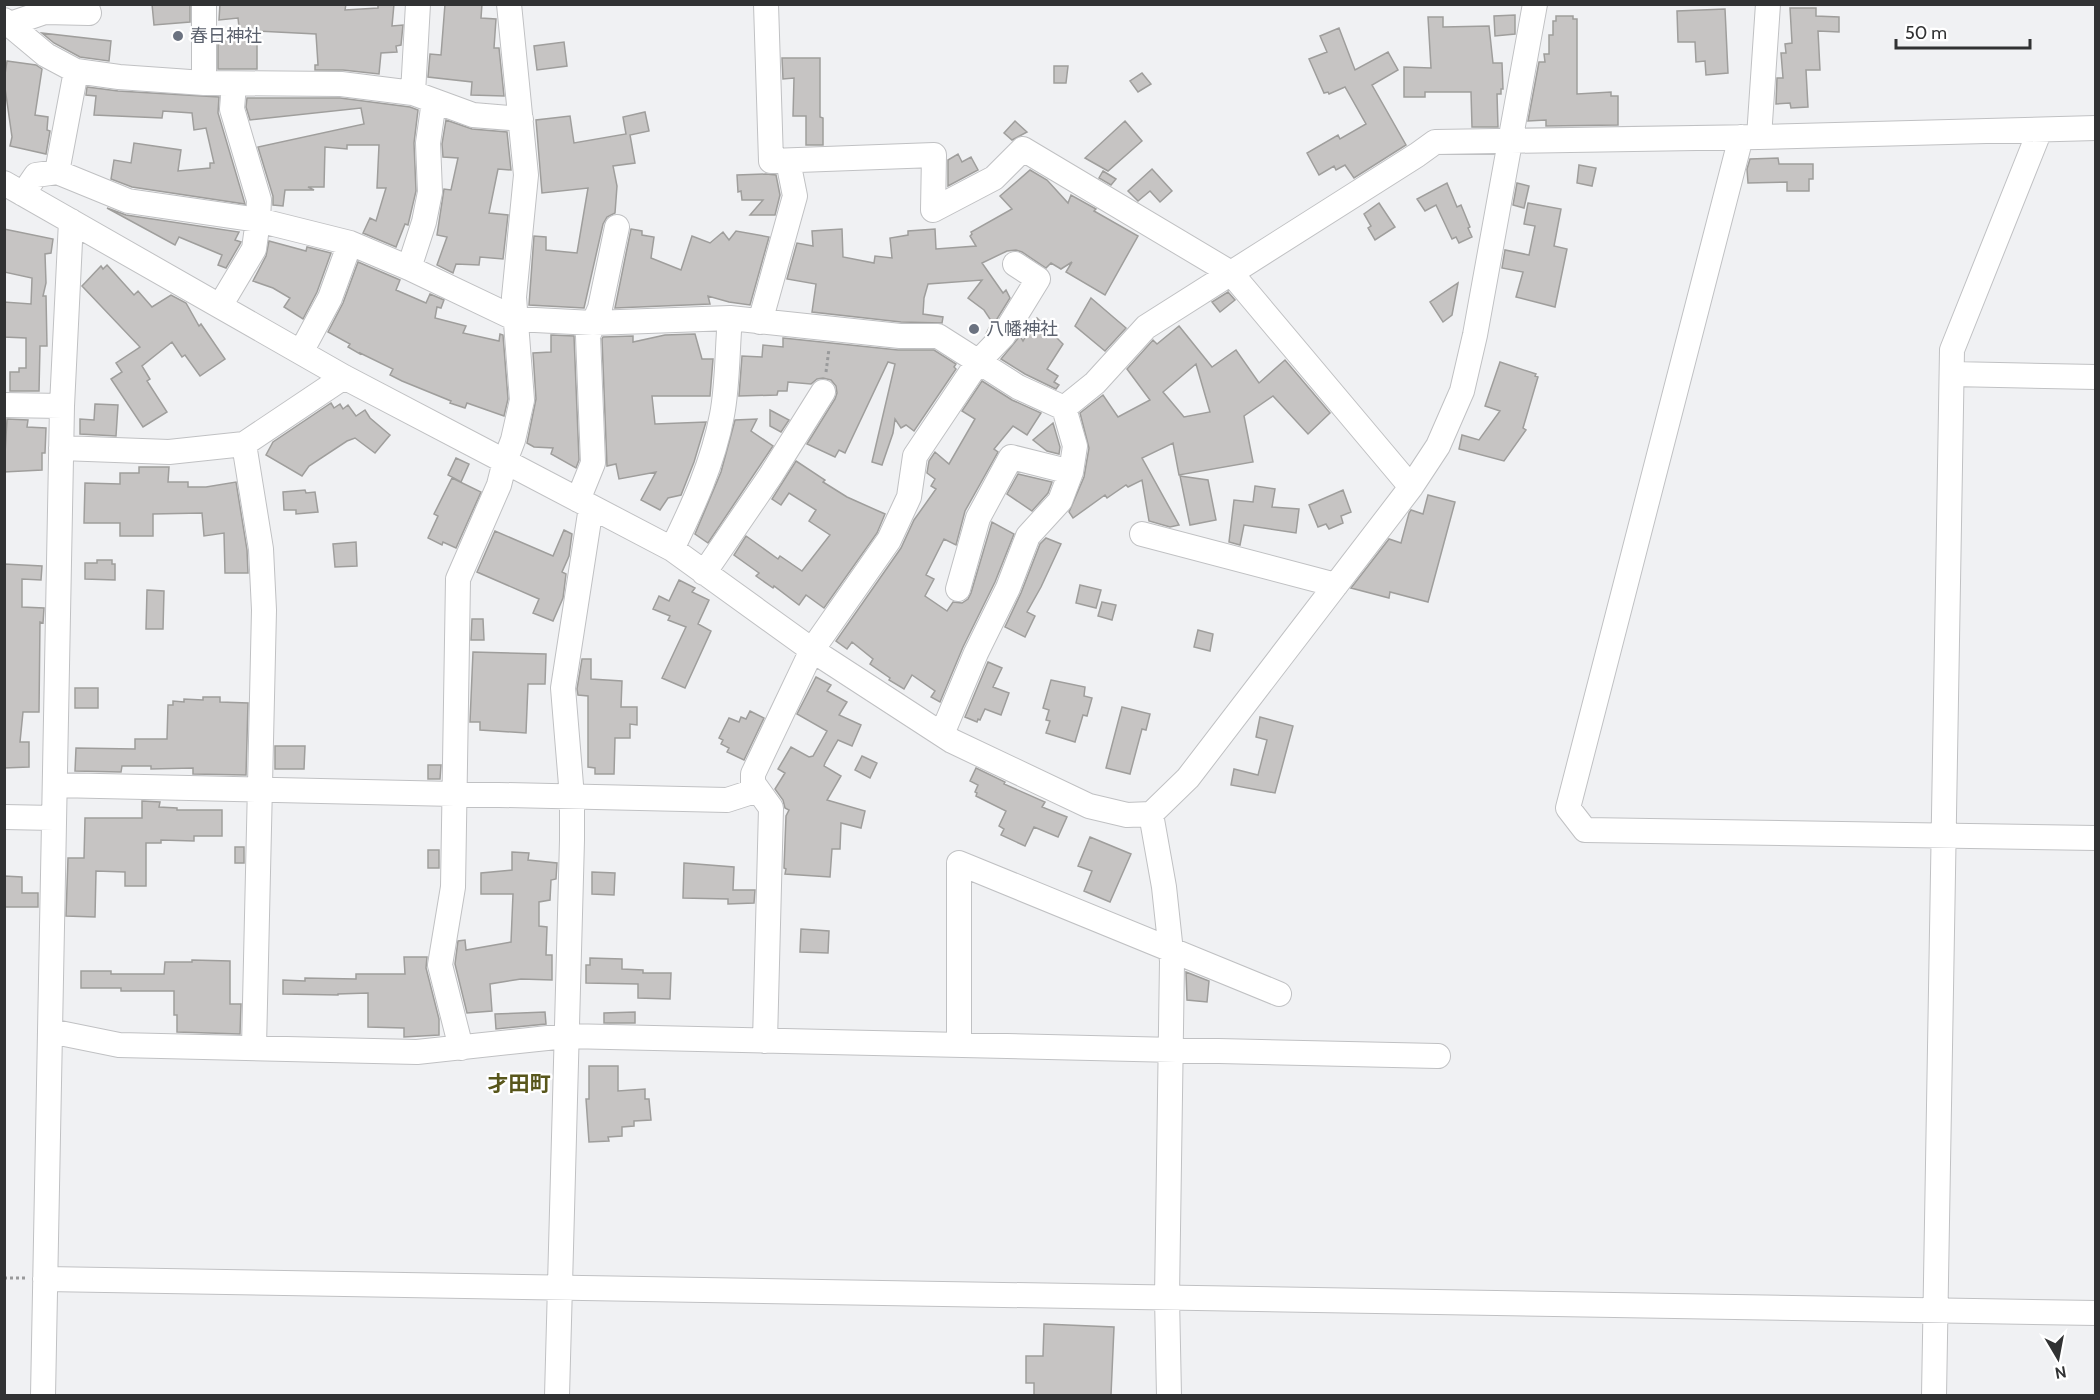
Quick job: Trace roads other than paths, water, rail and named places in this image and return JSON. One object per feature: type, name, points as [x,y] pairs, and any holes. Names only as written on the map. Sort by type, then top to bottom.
[{"type":"street","points":[[7,22],[45,12],[89,13],[86,4]]},
{"type":"street","points":[[204,4],[204,83]]},
{"type":"street","points":[[409,268],[424,222],[430,192],[418,4]]},
{"type":"street","points":[[460,1048],[440,965],[453,887],[458,579],[499,485],[522,400],[514,297],[526,175],[509,4]]},
{"type":"street","points":[[766,4],[771,161],[933,155],[933,210],[994,178],[1023,149],[1231,273],[1411,487]]},
{"type":"street","points":[[942,734],[976,653],[1008,588],[1028,536],[1060,501],[1071,472],[1075,446],[1064,408],[1018,387],[939,336],[900,336],[730,318],[592,323],[516,319],[409,268],[350,243],[258,220],[128,201],[57,172],[36,175],[14,189],[344,377],[672,549],[812,650],[952,741],[1089,806],[1127,815],[1151,814],[1188,778],[1411,487],[1438,446],[1462,391],[1475,335],[1535,4]]},
{"type":"street","points":[[1768,4],[1750,137],[1568,808],[1585,830],[2096,838]]},
{"type":"street","points":[[7,22],[46,55],[76,71],[119,77],[204,83],[341,84],[423,97],[473,115],[520,119]]},
{"type":"street","points":[[57,172],[76,71]]},
{"type":"street","points":[[220,306],[254,249],[258,220],[258,200],[232,110],[234,84]]},
{"type":"street","points":[[1064,408],[1095,383],[1146,327],[1435,142],[2096,128]]},
{"type":"street","points":[[1934,1395],[1952,350],[2040,129]]},
{"type":"street","points":[[760,322],[795,196],[788,161]]},
{"type":"street","points":[[43,1395],[62,406],[71,221]]},
{"type":"street","points":[[557,1395],[572,797],[563,688],[585,503],[593,463],[588,336],[600,308],[617,227]]},
{"type":"street","points":[[302,352],[330,298],[350,243]]},
{"type":"street","points":[[765,1041],[771,808],[753,783],[753,774],[812,650],[888,540],[909,497],[915,456],[978,362],[1003,336],[1038,279],[1015,264]]},
{"type":"street","points":[[672,549],[695,503],[715,446],[723,413],[730,318]]},
{"type":"street","points":[[1952,375],[2096,377]]},
{"type":"street","points":[[61,448],[169,452],[244,444],[344,377]]},
{"type":"street","points":[[704,573],[771,475],[823,392]]},
{"type":"street","points":[[4,405],[62,406]]},
{"type":"street","points":[[244,444],[261,549],[264,610],[254,1047]]},
{"type":"street","points":[[958,589],[978,518],[1011,457],[1071,472]]},
{"type":"street","points":[[1142,534],[1336,585]]},
{"type":"street","points":[[55,784],[727,800],[758,790]]},
{"type":"street","points":[[1151,814],[1172,951],[1167,1297],[1169,1395]]},
{"type":"street","points":[[4,817],[54,818]]},
{"type":"street","points":[[959,1045],[959,864],[1279,994]]},
{"type":"street","points":[[50,1031],[119,1045],[417,1052],[566,1036],[1438,1056]]},
{"type":"street","points":[[45,1279],[2096,1313]]},
{"type":"place","name":"春日神社","points":[[178,36]]},
{"type":"place","name":"八幡神社","points":[[974,329]]},
{"type":"district","name":"才田町","points":[[519,1084]]}]
